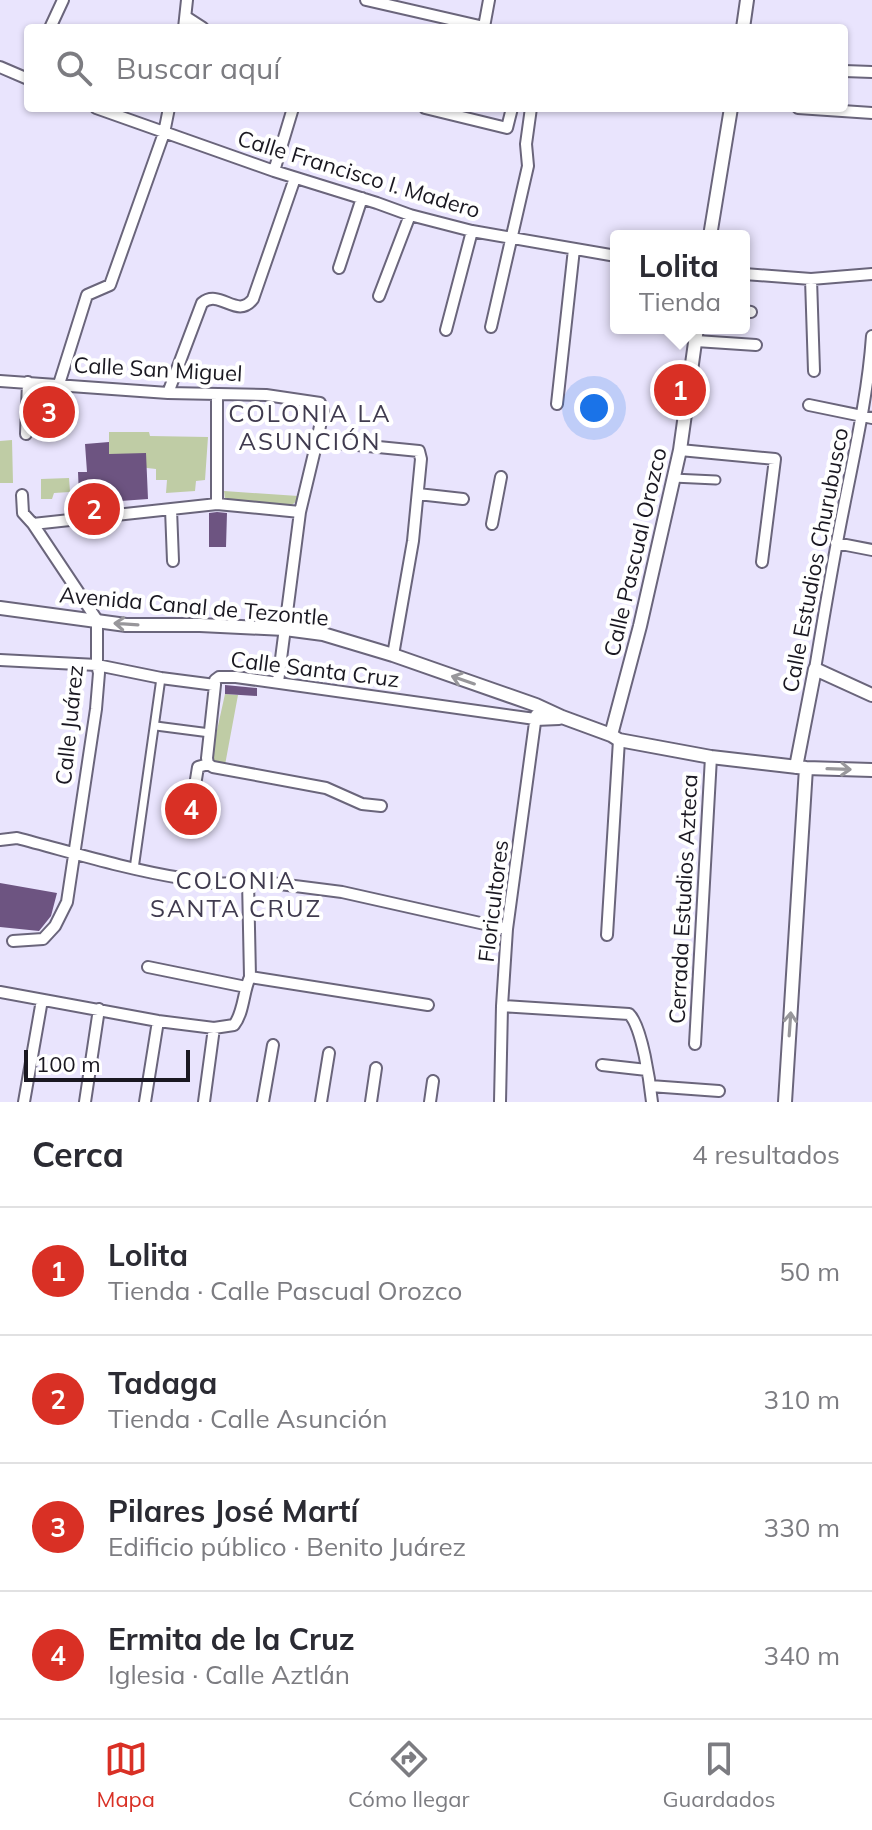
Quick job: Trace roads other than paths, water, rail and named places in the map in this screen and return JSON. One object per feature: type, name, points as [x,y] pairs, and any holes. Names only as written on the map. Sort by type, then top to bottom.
[{"type":"street","points":[[52,24],[63,0]]},
{"type":"street","points":[[185,23],[187,0]]},
{"type":"street","points":[[366,0],[471,24]]},
{"type":"street","points":[[485,24],[489,0]]},
{"type":"street","points":[[744,24],[747,0]]},
{"type":"street","points":[[0,67],[24,76]]},
{"type":"street","points":[[848,71],[872,72]]},
{"type":"street","points":[[848,111],[872,113]]},
{"type":"street","name":"Calle Francisco I. Madero","points":[[107,112],[410,215],[472,231],[610,255]]},
{"type":"street","points":[[59,384],[87,295],[110,285],[164,133],[168,112]]},
{"type":"street","points":[[274,171],[292,112]]},
{"type":"street","points":[[441,112],[507,128],[511,112]]},
{"type":"street","points":[[491,327],[528,166],[526,144],[530,112]]},
{"type":"street","points":[[711,230],[730,112]]},
{"type":"street","points":[[168,393],[202,303],[213,298],[244,307],[253,299],[295,178]]},
{"type":"street","points":[[339,268],[362,198]]},
{"type":"street","points":[[379,296],[410,215]]},
{"type":"street","points":[[446,330],[472,231]]},
{"type":"street","points":[[557,404],[574,249]]},
{"type":"street","points":[[750,274],[811,279],[872,274]]},
{"type":"street","points":[[811,279],[814,371]]},
{"type":"street","points":[[696,335],[756,345]]},
{"type":"street","name":"Calle Pascual Orozco","points":[[615,737],[680,450],[696,335]]},
{"type":"street","name":"Calle Estudios Churubusco","points":[[785,1102],[801,767],[836,543],[867,417],[872,336]]},
{"type":"street","name":"Calle San Miguel","points":[[0,381],[168,393],[266,395],[314,401],[320,403],[323,411],[317,441]]},
{"type":"street","points":[[26,434],[28,382]]},
{"type":"street","points":[[217,395],[217,504]]},
{"type":"street","points":[[809,405],[867,417]]},
{"type":"street","points":[[278,682],[300,512],[317,441],[419,451],[421,459],[413,541],[393,655]]},
{"type":"street","points":[[680,450],[775,459],[762,562]]},
{"type":"street","points":[[492,524],[501,477]]},
{"type":"street","points":[[673,478],[716,480]]},
{"type":"street","points":[[418,494],[463,499]]},
{"type":"street","points":[[22,495],[23,513],[97,620]]},
{"type":"street","points":[[33,524],[217,504],[300,512]]},
{"type":"street","points":[[171,509],[173,561]]},
{"type":"street","points":[[836,543],[872,550]]},
{"type":"street","name":"Avenida Canal de Tezontle","points":[[0,608],[126,625],[200,625],[323,634],[536,705],[615,737],[711,757],[801,767],[872,770]]},
{"type":"street","name":"Calle Juárez","points":[[13,941],[43,939],[55,926],[67,902],[96,709],[99,673],[97,620]]},
{"type":"street","name":"Calle Santa Cruz","points":[[0,660],[97,665],[215,685],[219,677],[236,677],[535,719]]},
{"type":"street","points":[[815,669],[872,695]]},
{"type":"street","points":[[134,869],[161,678]]},
{"type":"street","points":[[208,764],[215,685]]},
{"type":"street","name":"Floricultores","points":[[500,1102],[507,929],[536,705]]},
{"type":"street","name":"Avenida Canal de Tezontle","points":[[535,719],[562,717]]},
{"type":"street","points":[[156,726],[210,733]]},
{"type":"street","points":[[607,935],[615,737]]},
{"type":"street","name":"Cerrada Estudios Azteca","points":[[695,1044],[711,757]]},
{"type":"street","points":[[193,798],[198,767],[208,764],[326,788],[362,804],[381,806]]},
{"type":"street","points":[[0,840],[17,838],[134,869],[213,883],[233,884],[248,880],[342,892],[507,929]]},
{"type":"street","points":[[0,992],[158,1021],[214,1028],[234,1025],[239,1018],[248,982],[248,880]]},
{"type":"street","points":[[148,967],[428,1005]]},
{"type":"street","points":[[24,1102],[42,1000]]},
{"type":"street","points":[[502,1006],[629,1014],[635,1022],[652,1102]]},
{"type":"street","points":[[85,1102],[99,1009]]},
{"type":"street","points":[[145,1102],[158,1021]]},
{"type":"street","points":[[204,1102],[214,1028]]},
{"type":"street","points":[[263,1102],[273,1045]]},
{"type":"street","points":[[321,1102],[329,1053]]},
{"type":"street","points":[[602,1065],[647,1070]]},
{"type":"street","points":[[371,1102],[376,1068]]},
{"type":"street","points":[[430,1102],[433,1081]]},
{"type":"street","points":[[650,1086],[719,1091]]},
{"type":"place","name":"Lolita","points":[[680,390]]},
{"type":"place","name":"Pilares José Martí","points":[[49,412]]},
{"type":"place","name":"Tadaga","points":[[94,509]]},
{"type":"place","name":"Ermita de la Cruz","points":[[191,809]]},
{"type":"district","name":"COLONIA LA ASUNCIÓN","points":[[310,428]]},
{"type":"district","name":"COLONIA SANTA CRUZ","points":[[236,895]]}]
